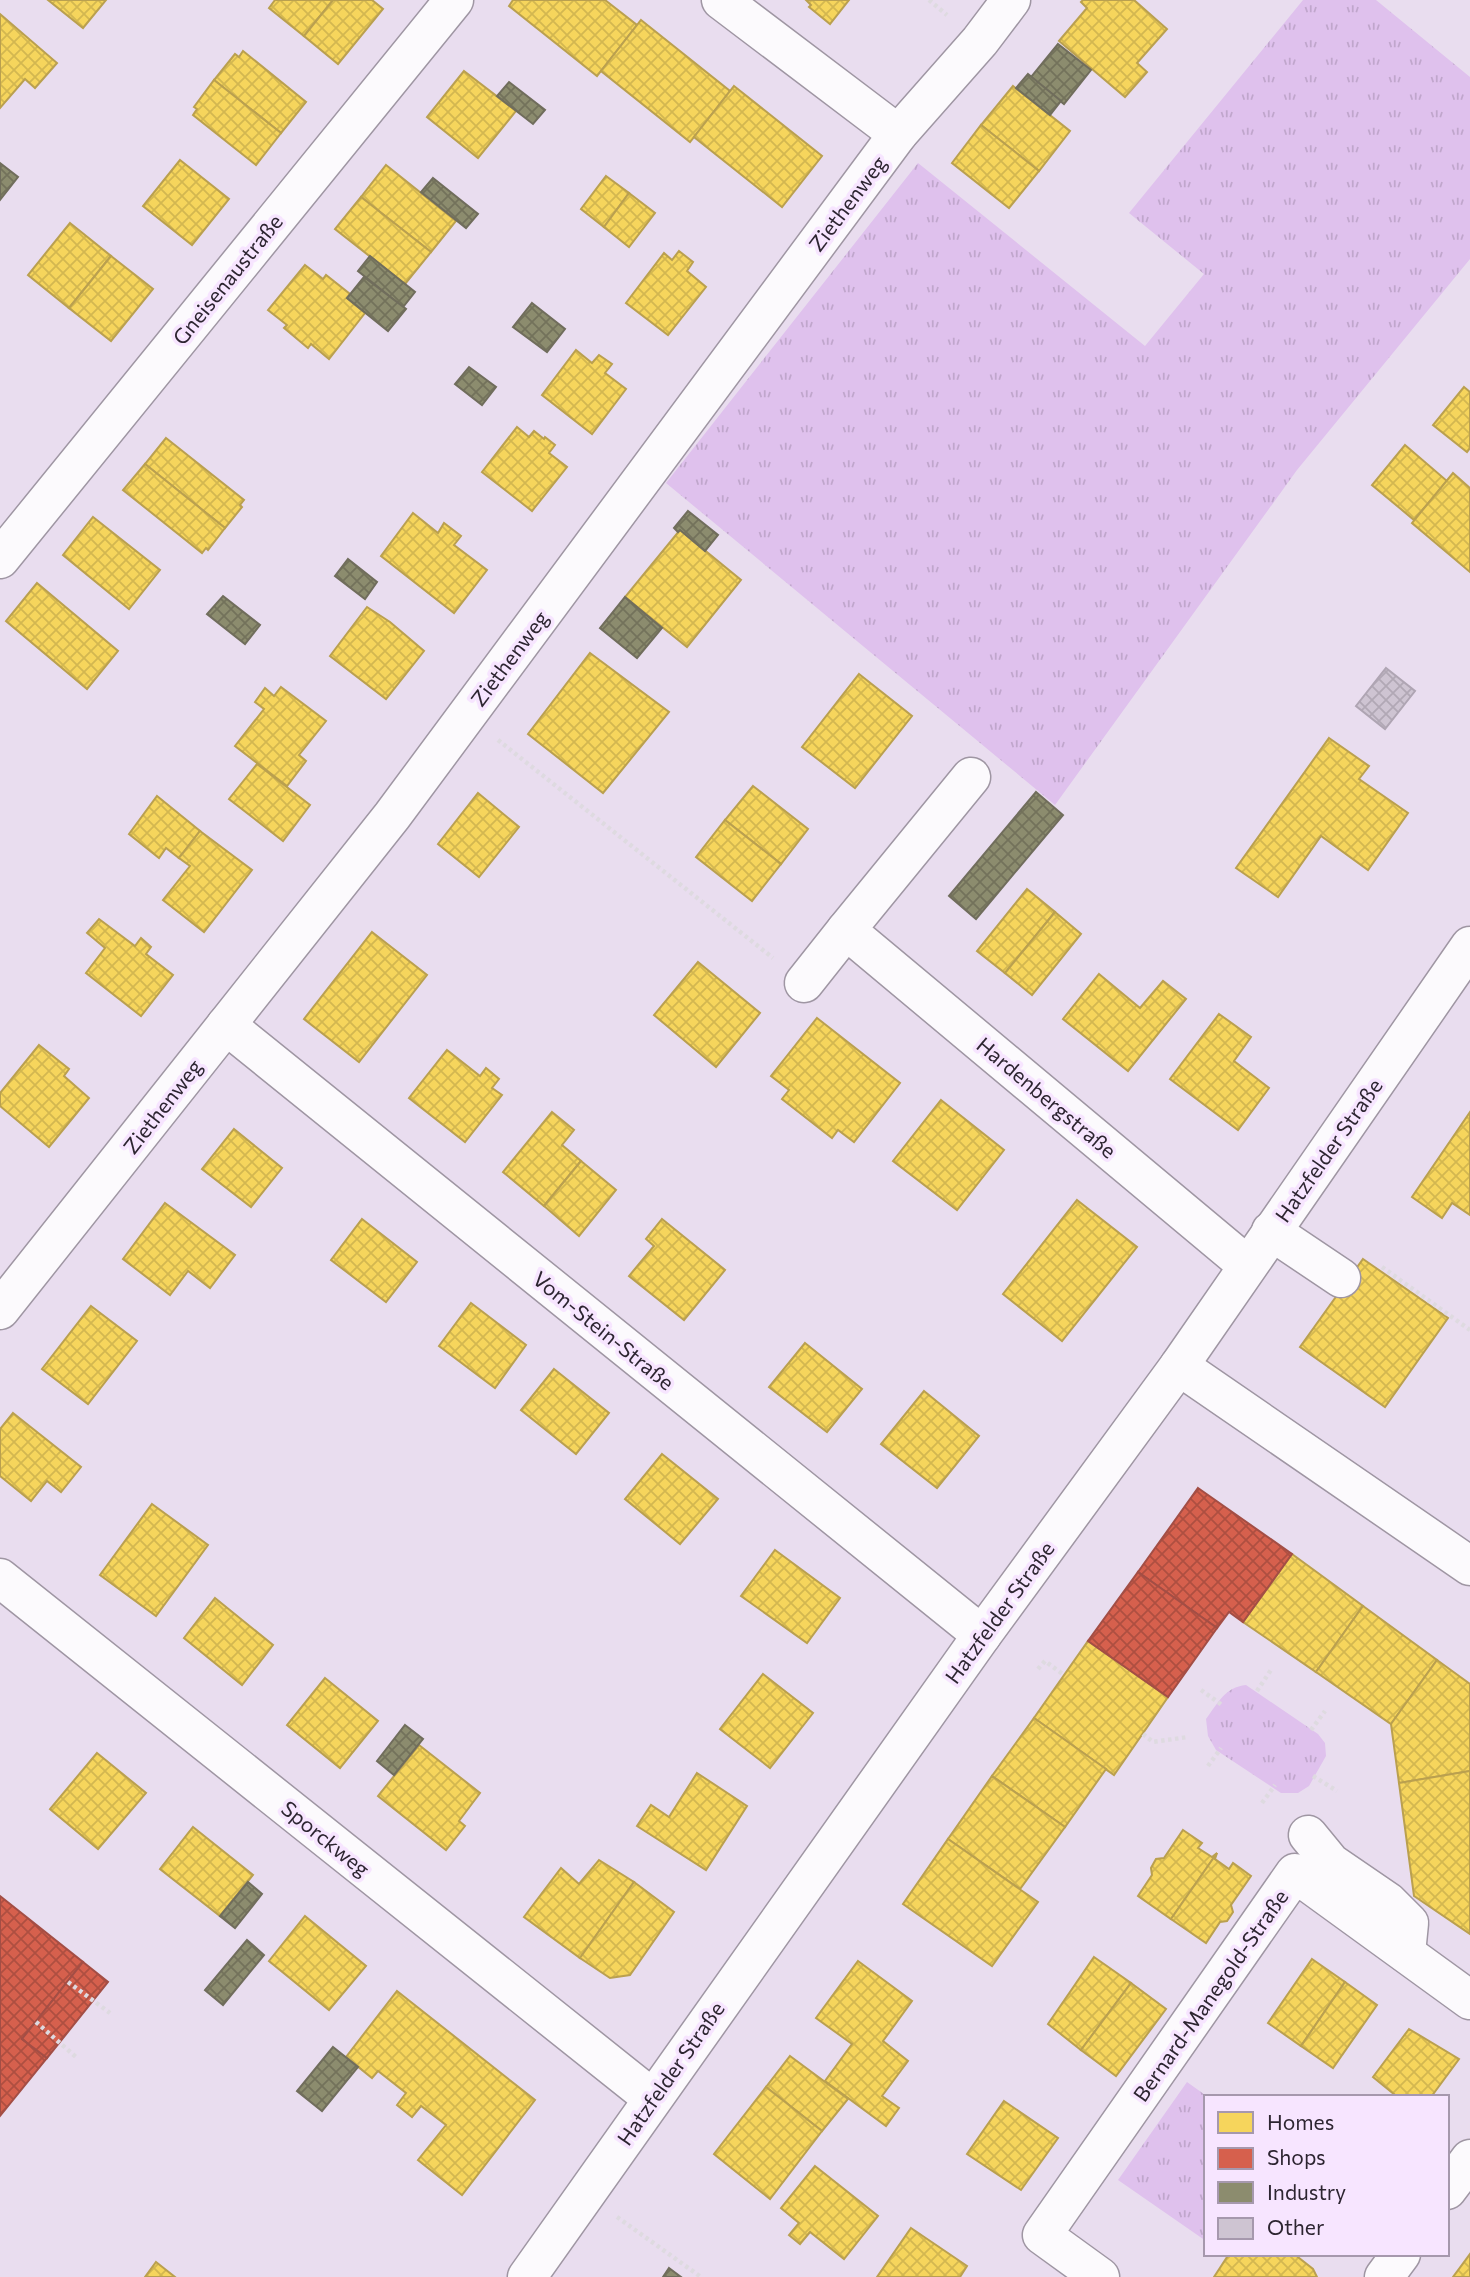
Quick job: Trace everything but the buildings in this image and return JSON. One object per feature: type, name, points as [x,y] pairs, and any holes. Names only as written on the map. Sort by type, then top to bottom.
[{"type":"street","name":"Gneisenaustraße","points":[[0,559],[454,0]]},
{"type":"street","points":[[721,0],[898,134]]},
{"type":"street","name":"Ziethenweg","points":[[0,1310],[392,816],[898,134],[980,41],[1012,0]]},
{"type":"street","points":[[804,983],[971,777]]},
{"type":"street","name":"Hardenbergstraße","points":[[846,930],[1247,1265]]},
{"type":"street","name":"Hatzfelder Straße","points":[[527,2277],[982,1635],[1179,1366],[1470,946]]},
{"type":"street","name":"Vom-Stein-Straße","points":[[226,1024],[982,1635]]},
{"type":"street","points":[[1271,1231],[1341,1278]]},
{"type":"street","points":[[1179,1366],[1470,1566]]},
{"type":"street","name":"Sporckweg","points":[[0,1578],[652,2098]]},
{"type":"street","points":[[1308,1835],[1331,1863],[1388,1902],[1409,1923],[1406,1953]]},
{"type":"street","name":"Bernard-Manegold-Straße","points":[[1100,2277],[1042,2235],[1295,1873],[1470,2000]]},
{"type":"street","points":[[1449,2187],[1470,2159]]},
{"type":"street","points":[[1384,2277],[1400,2256]]},
{"type":"path","points":[[467,715],[804,983]]},
{"type":"path","points":[[1341,1278],[1359,1251],[1470,1330]]},
{"type":"path","points":[[1038,1669],[1045,1661],[1064,1675]]},
{"type":"path","points":[[1257,1691],[1271,1670]]},
{"type":"path","points":[[1201,1690],[1222,1705]]},
{"type":"path","points":[[1311,1730],[1325,1711]]},
{"type":"path","points":[[1143,1734],[1153,1742],[1188,1737]]},
{"type":"path","points":[[1208,1766],[1221,1748]]},
{"type":"path","points":[[1312,1776],[1337,1791]]},
{"type":"path","points":[[1262,1803],[1275,1785]]},
{"type":"path","points":[[68,1982],[110,2013]]},
{"type":"path","points":[[36,2022],[76,2057]]},
{"type":"path","points":[[585,2195],[701,2277]]},
{"type":"green space","points":[[1303,0],[1376,0],[1470,77],[1470,259],[1297,470],[1055,805],[666,483],[918,163],[1145,346],[1204,274],[1129,213]]},
{"type":"green space","points":[[1246,1685],[1318,1734],[1325,1743],[1326,1756],[1309,1786],[1298,1793],[1281,1793],[1216,1750],[1208,1736],[1206,1719],[1218,1702],[1227,1692]]},
{"type":"green space","points":[[1187,2082],[1205,2095],[1204,2240],[1118,2180]]}]
